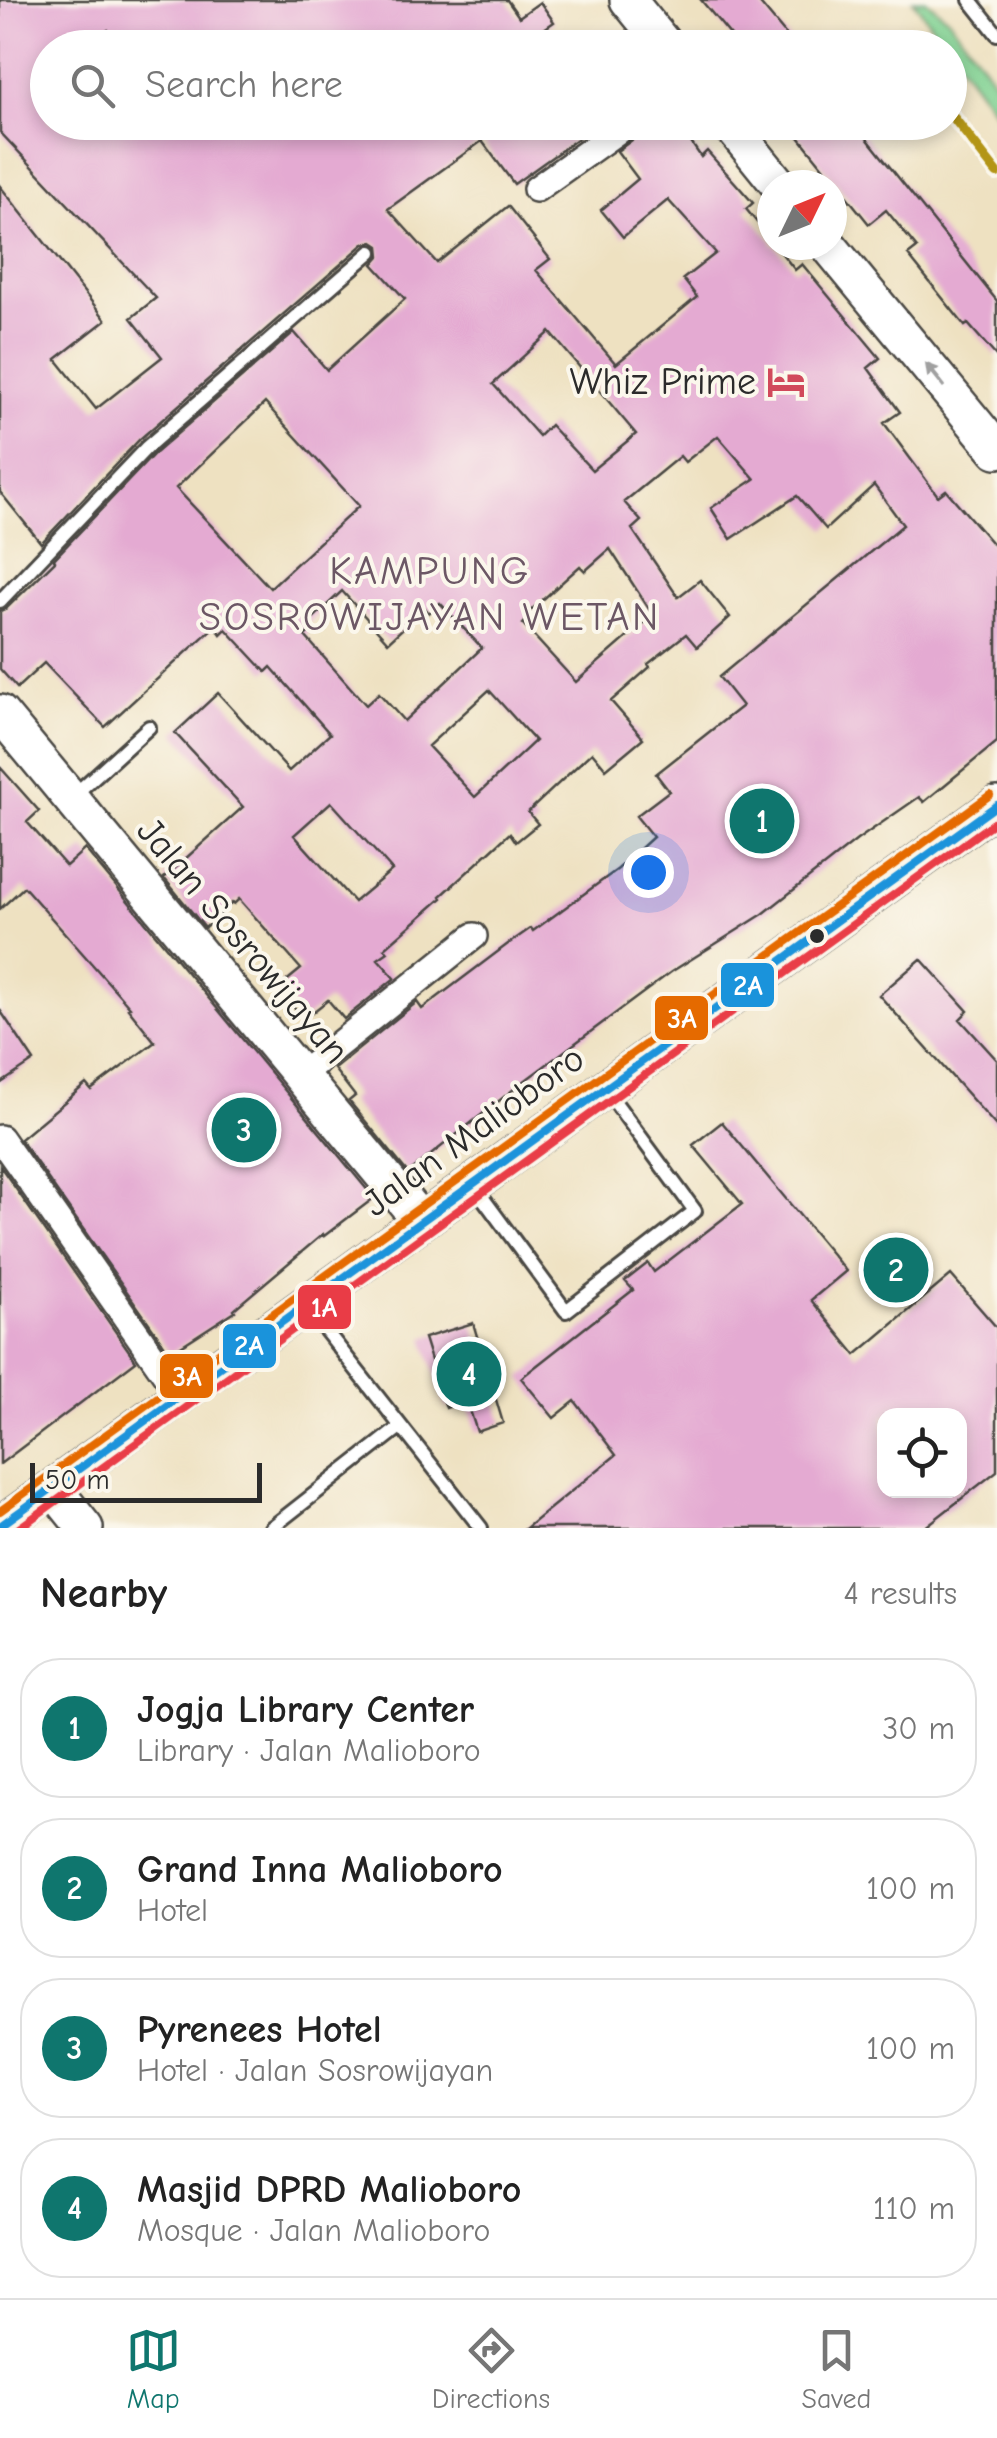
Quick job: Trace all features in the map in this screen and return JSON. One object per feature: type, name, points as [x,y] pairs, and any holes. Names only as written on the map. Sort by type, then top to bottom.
[{"type":"main road","points":[[628,0],[652,30]]},
{"type":"main road","points":[[743,140],[767,170]]},
{"type":"main road","points":[[840,260],[997,450]]},
{"type":"main road","name":"Jalan Sosrowijayan","points":[[0,713],[421,1222]]},
{"type":"main road","name":"Jalan Malioboro","points":[[0,1526],[997,805]]},
{"type":"main road","points":[[52,1488],[85,1528]]},
{"type":"street","points":[[536,189],[605,140]]},
{"type":"street","points":[[300,1076],[474,936]]},
{"type":"street","points":[[0,1138],[180,1396]]},
{"type":"lane","points":[[991,0],[974,5],[997,34]]},
{"type":"lane","points":[[0,601],[147,447],[371,252]]},
{"type":"lane","points":[[70,798],[149,726]]},
{"type":"lane","points":[[472,1184],[566,1312],[696,1211],[604,1089]]},
{"type":"lane","points":[[305,1304],[481,1528]]},
{"type":"lane","points":[[270,1528],[400,1427]]},
{"type":"green space","points":[[913,0],[926,0],[957,30],[935,30]]},
{"type":"green space","points":[[967,43],[997,84],[997,115],[967,74]]},
{"type":"building","points":[[0,0],[507,0],[519,17],[540,2],[554,22],[543,30],[30,30],[30,140],[576,140],[514,184],[482,141],[388,209],[437,263],[508,206],[550,259],[536,270],[616,364],[697,297],[683,279],[716,253],[668,200],[623,237],[601,210],[638,179],[617,151],[632,140],[689,140],[701,157],[707,151],[753,203],[746,209],[757,223],[757,260],[787,260],[795,270],[802,264],[880,358],[868,368],[900,412],[884,423],[938,496],[946,490],[997,549],[997,742],[924,802],[919,797],[763,914],[671,972],[408,1173],[349,1101],[355,1096],[334,1069],[417,1002],[422,1009],[508,944],[531,928],[533,931],[618,869],[653,837],[636,816],[669,791],[656,774],[742,706],[719,677],[903,525],[874,485],[826,529],[797,496],[731,539],[711,508],[755,479],[718,436],[685,462],[680,456],[624,502],[641,521],[632,529],[678,597],[700,580],[730,617],[697,647],[686,634],[611,701],[643,738],[606,769],[592,752],[528,812],[538,824],[516,842],[510,833],[385,948],[388,952],[378,959],[395,978],[344,1019],[328,1000],[304,1019],[278,988],[301,969],[239,899],[205,928],[164,878],[243,807],[175,733],[218,693],[289,771],[330,734],[271,667],[266,672],[226,629],[221,634],[215,626],[105,727],[44,663],[17,688],[0,669],[0,611],[55,561],[154,454],[294,332],[327,370],[405,299],[373,264],[380,256],[379,246],[373,242],[364,244],[140,439],[41,543],[0,492],[0,186],[106,320],[56,359],[96,409],[162,357],[131,318],[156,298],[0,132]],"holes":[[[550,332],[636,434],[592,470],[550,425],[539,436],[493,384]],[[265,403],[359,506],[270,588],[176,488]],[[610,549],[653,615],[576,682],[523,624],[532,615],[529,612],[580,566],[585,571]],[[342,591],[388,642],[425,608],[429,613],[440,603],[482,648],[404,721],[379,693],[366,705],[305,636],[311,630],[306,625]],[[489,690],[535,741],[475,797],[428,746]],[[331,802],[392,870],[354,902],[294,835]]]},
{"type":"building","points":[[701,0],[757,0],[782,30],[726,30]]},
{"type":"building","points":[[801,140],[868,140],[997,301],[997,357],[968,324],[965,326],[908,255],[917,248],[886,210],[869,224],[847,197],[847,170],[826,170]]},
{"type":"building","points":[[0,767],[39,811],[27,822],[66,866],[85,849],[374,1198],[323,1234],[235,1311],[170,1353],[20,1139],[86,1084],[91,1090],[155,1042],[130,1007],[24,887],[0,909]]},
{"type":"building","points":[[921,959],[968,1011],[960,1019],[997,1060],[997,1127],[879,995]]},
{"type":"building","points":[[0,1010],[34,1061],[0,1084]]},
{"type":"building","points":[[722,1122],[846,1271],[811,1300],[856,1355],[951,1275],[997,1328],[997,1471],[967,1494],[967,1408],[877,1408],[877,1498],[962,1498],[924,1528],[526,1528],[616,1455],[575,1401],[554,1418],[521,1378],[633,1290],[625,1281],[648,1263],[654,1272],[742,1204],[693,1145]]},
{"type":"building","points":[[0,1166],[136,1361],[0,1464]]},
{"type":"building","points":[[473,1323],[503,1423],[477,1432],[467,1401],[446,1408],[424,1338]]},
{"type":"transit line","points":[[967,135],[997,173]]},
{"type":"transit line","name":"3A","points":[[0,1511],[990,795]]},
{"type":"transit line","name":"2A","points":[[0,1526],[997,805]]},
{"type":"transit line","name":"1A","points":[[19,1528],[997,820]]},
{"type":"place","name":"Whiz Prime","points":[[786,382]]},
{"type":"place","name":"Jogja Library Center","points":[[762,821]]},
{"type":"place","name":"Pyrenees Hotel","points":[[244,1130]]},
{"type":"place","name":"Grand Inna Malioboro","points":[[896,1270]]},
{"type":"place","name":"Masjid DPRD Malioboro","points":[[469,1374]]},
{"type":"district","name":"KAMPUNG SOSROWIJAYAN WETAN","points":[[430,594]]}]
